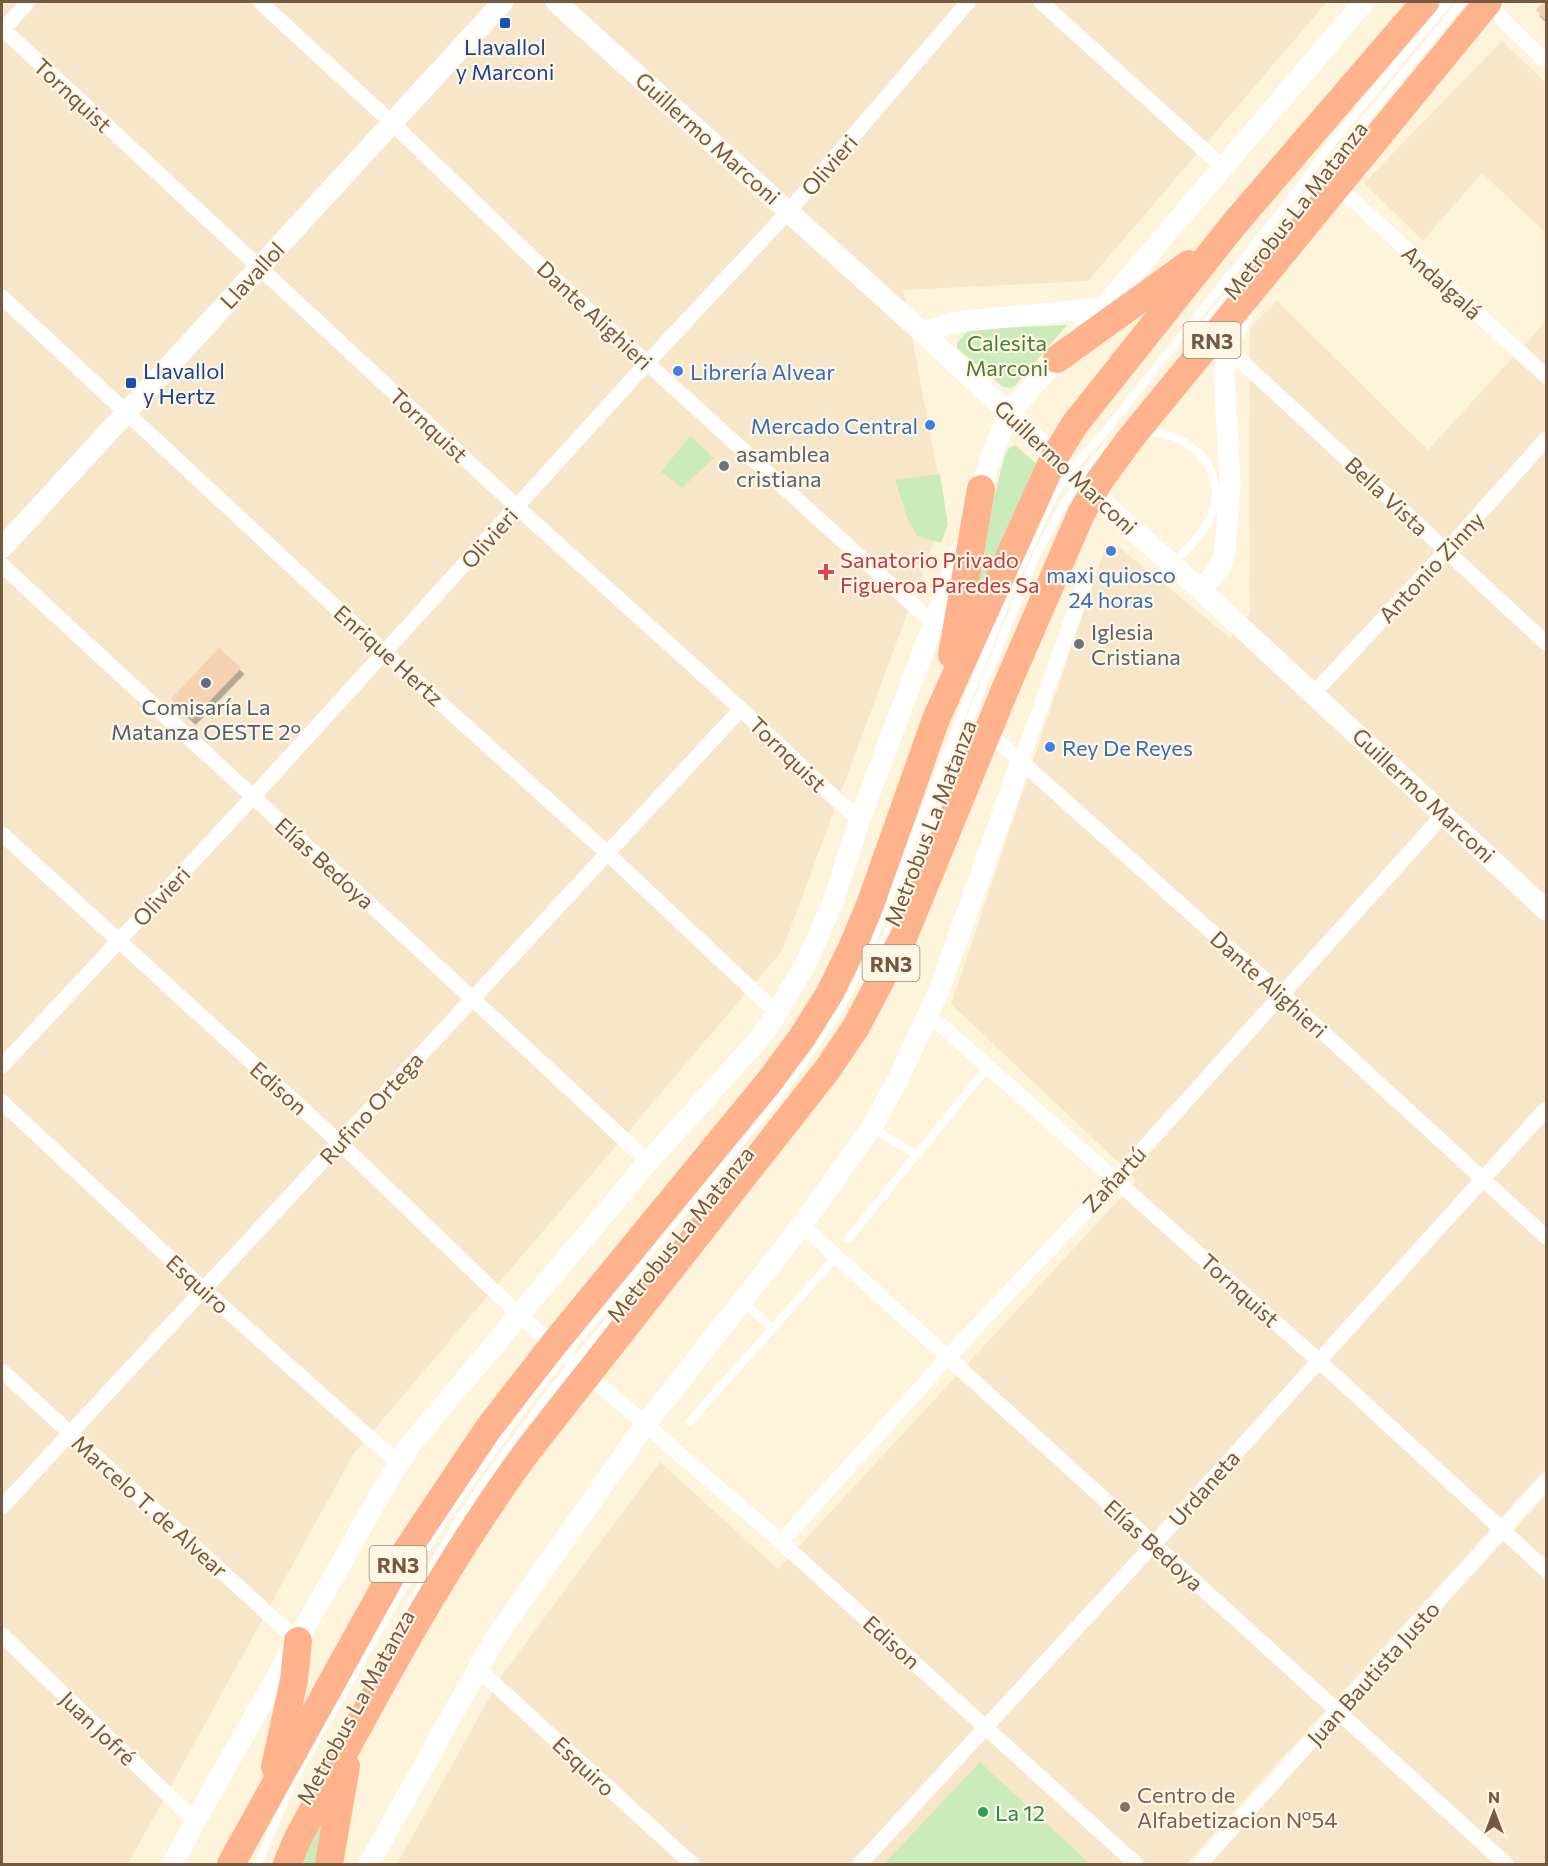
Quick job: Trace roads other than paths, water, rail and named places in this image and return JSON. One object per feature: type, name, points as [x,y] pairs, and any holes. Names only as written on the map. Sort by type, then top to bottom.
[{"type":"highway","name":"RN3","points":[[231,1864],[397,1565],[488,1429],[571,1352],[827,1070],[856,1027],[903,938],[1004,692],[1073,476],[1075,424],[1235,223],[1425,2]]},
{"type":"highway","name":"RN3","points":[[287,1864],[297,1840],[413,1627],[489,1504],[529,1449],[571,1352],[801,1039],[830,993],[870,904],[936,719],[1073,476],[1113,460],[1121,440],[1252,291],[1489,2]]},
{"type":"highway","name":"RN3","points":[[1057,359],[1163,284],[1193,261],[1235,223]]},
{"type":"highway","points":[[936,719],[958,631],[981,489]]},
{"type":"highway","name":"RN3","points":[[267,1801],[294,1680],[298,1641]]},
{"type":"highway","points":[[329,1864],[351,1740]]},
{"type":"street","points":[[2,30],[28,2]]},
{"type":"street","name":"Dante Alighieri","points":[[260,2],[392,123],[548,273],[933,623]]},
{"type":"street","name":"Llavallol","points":[[2,548],[502,2]]},
{"type":"street","name":"Guillermo Marconi","points":[[556,2],[923,333],[1073,476],[1314,693],[1546,910]]},
{"type":"street","name":"Olivieri","points":[[2,1066],[252,798],[647,363],[789,212],[969,2]]},
{"type":"street","points":[[1041,2],[1224,168]]},
{"type":"street","points":[[173,1864],[195,1821],[410,1445],[648,1162],[745,1056],[777,1013],[821,932],[963,546],[994,448],[1009,413],[1224,168],[1364,2]]},
{"type":"street","points":[[1489,2],[1506,23],[1546,61]]},
{"type":"street","name":"Tornquist","points":[[2,30],[517,507],[741,709],[840,804],[861,819]]},
{"type":"street","name":"Andalgalá","points":[[1336,189],[1348,196],[1546,376]]},
{"type":"street","points":[[1202,591],[1221,565],[1225,552],[1230,482],[1224,373],[1228,349],[1252,291]]},
{"type":"street","name":"Enrique Hertz","points":[[2,297],[385,653],[607,853],[777,1013]]},
{"type":"street","points":[[923,333],[965,321],[1103,308]]},
{"type":"street","name":"Bella Vista","points":[[1228,349],[1546,643]]},
{"type":"street","name":"Antonio Zinny","points":[[1314,693],[1546,439]]},
{"type":"street","name":"Elías Bedoya","points":[[2,565],[648,1162]]},
{"type":"street","points":[[369,1864],[500,1630],[645,1425],[802,1225],[871,1128],[898,1080],[944,978],[1085,584]]},
{"type":"street","name":"Rufino Ortega","points":[[2,1507],[741,709]]},
{"type":"street","name":"Dante Alighieri","points":[[987,735],[1005,747],[1281,994],[1546,1237]]},
{"type":"street","name":"Zañartú","points":[[781,1542],[947,1358],[1116,1179],[1444,814]]},
{"type":"street","name":"Edison","points":[[2,834],[340,1143],[519,1315],[571,1352],[645,1425],[781,1542],[1136,1864]]},
{"type":"street","name":"Tornquist","points":[[927,1017],[942,1026],[1116,1179],[1319,1361],[1546,1570]]},
{"type":"street","name":"Esquiro","points":[[2,1102],[203,1289],[398,1463]]},
{"type":"street","name":"Urdaneta","points":[[860,1864],[1153,1545],[1546,1109]]},
{"type":"street","name":"Elías Bedoya","points":[[802,1225],[1506,1864]]},
{"type":"street","name":"Marcelo T. de Alvear","points":[[2,1371],[298,1641]]},
{"type":"street","name":"Juan Bautista Justo","points":[[1200,1864],[1546,1481]]},
{"type":"street","name":"Juan Jofré","points":[[2,1635],[195,1821]]},
{"type":"street","name":"Esquiro","points":[[477,1668],[692,1864]]},
{"type":"lane","name":"Metrobus La Matanza","points":[[258,1864],[294,1779],[412,1571],[447,1515],[495,1446],[623,1285],[783,1091],[825,1032],[847,996],[870,948],[1014,581],[1051,501],[1290,200],[1326,150],[1448,2]]},
{"type":"lane","name":"Metrobus La Matanza","points":[[1186,349],[1298,209],[1334,159],[1462,2]]},
{"type":"lane","points":[[1121,440],[1156,432],[1171,436],[1201,455],[1214,477],[1216,489],[1209,520],[1200,535],[1171,564]]},
{"type":"lane","name":"Metrobus La Matanza","points":[[874,964],[891,927],[909,874],[994,658],[1031,569],[1062,507],[1073,476]]},
{"type":"lane","points":[[848,1239],[988,1066]]},
{"type":"lane","points":[[871,1128],[917,1155]]},
{"type":"lane","name":"Metrobus La Matanza","points":[[571,1352],[672,1244]]},
{"type":"lane","points":[[690,1421],[837,1257]]},
{"type":"lane","name":"Metrobus La Matanza","points":[[401,1622],[474,1497],[552,1390],[571,1352],[623,1285]]},
{"type":"lane","points":[[741,1300],[772,1328]]},
{"type":"place","name":"Llavallol y Marconi","points":[[505,23]]},
{"type":"place","name":"Librería Alvear","points":[[678,371]]},
{"type":"place","name":"Llavallol y Hertz","points":[[131,383]]},
{"type":"place","name":"Mercado Central","points":[[930,425]]},
{"type":"place","name":"asamblea cristiana","points":[[724,466]]},
{"type":"place","name":"maxi quiosco 24 horas","points":[[1111,551]]},
{"type":"place","name":"Sanatorio Privado Figueroa Paredes Sa","points":[[826,572]]},
{"type":"place","name":"Iglesia Cristiana","points":[[1079,644]]},
{"type":"place","name":"Comisaría La Matanza OESTE 2°","points":[[206,683]]},
{"type":"place","name":"Rey De Reyes","points":[[1050,747]]},
{"type":"place","name":"Centro de Alfabetizacion Nº54","points":[[1125,1807]]},
{"type":"place","name":"La 12","points":[[983,1812]]},
{"type":"park label","name":"Calesita Marconi","points":[[1007,354]]}]
